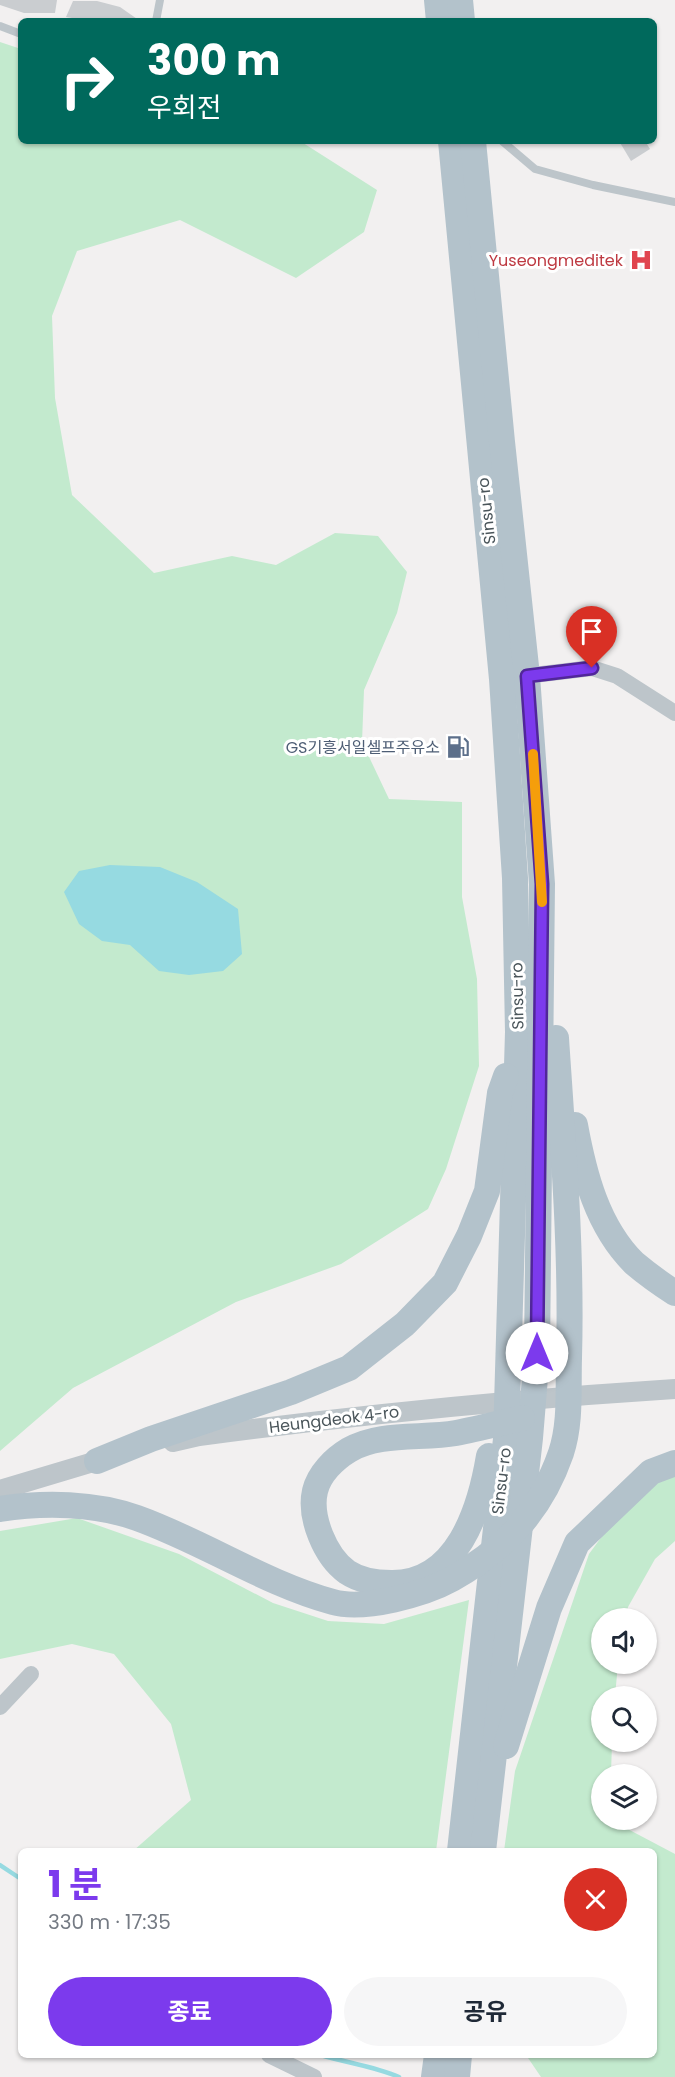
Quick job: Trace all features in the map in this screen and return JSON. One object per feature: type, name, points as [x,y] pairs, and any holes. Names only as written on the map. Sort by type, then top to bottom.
[{"type":"main road","points":[[437,0],[439,18]]},
{"type":"main road","points":[[459,0],[462,18]]},
{"type":"main road","name":"Sinsu-ro","points":[[451,144],[491,445],[515,677],[542,884],[537,1353],[510,1439],[460,1848]]},
{"type":"main road","points":[[473,144],[491,445]]},
{"type":"main road","name":"Sinsu-ro","points":[[483,1848],[510,1439],[509,1358],[518,1032],[515,677]]},
{"type":"main road","points":[[0,1509],[50,1506],[93,1507],[135,1517],[176,1533],[267,1578],[336,1604],[367,1604],[409,1596],[440,1586],[471,1568],[510,1537],[530,1515],[554,1473],[567,1430],[570,1335],[566,1193],[555,1028],[542,884]]},
{"type":"main road","points":[[555,1028],[585,1172],[594,1200],[623,1250],[653,1278],[675,1293]]},
{"type":"main road","points":[[97,1461],[151,1438],[291,1392],[349,1368],[405,1324],[445,1283],[469,1236],[487,1191],[501,1093],[518,1032]]},
{"type":"main road","points":[[510,1439],[485,1482],[471,1524],[459,1544],[435,1572],[401,1583],[373,1581],[347,1572],[333,1557],[319,1534],[314,1492],[325,1470],[349,1449],[374,1440],[455,1433],[528,1416],[578,1395]]},
{"type":"main road","points":[[488,1800],[549,1608],[577,1543],[651,1472],[675,1463]]},
{"type":"main road","points":[[434,2077],[437,2058]]},
{"type":"main road","points":[[457,2077],[459,2058]]},
{"type":"street","points":[[515,677],[592,668],[617,676],[675,713]]},
{"type":"street","name":"Heungdeok 4-ro","points":[[0,1490],[97,1461],[199,1436],[404,1410],[675,1389]]},
{"type":"street","points":[[0,1707],[31,1674]]},
{"type":"street","points":[[275,2058],[314,2077]]},
{"type":"lane","points":[[157,18],[160,0]]},
{"type":"lane","points":[[0,26],[18,33]]},
{"type":"lane","points":[[506,144],[535,169],[593,185],[675,202]]},
{"type":"green space","points":[[0,42],[18,48],[18,144],[305,144],[377,190],[364,232],[296,278],[180,220],[77,251],[52,316],[55,398],[72,495],[154,573],[232,556],[276,565],[335,533],[378,536],[407,572],[397,613],[364,690],[362,742],[389,799],[462,802],[462,897],[477,979],[479,1066],[446,1169],[428,1209],[341,1264],[236,1302],[73,1388],[0,1451]]},
{"type":"green space","points":[[675,1471],[675,1541],[655,1559],[628,1608],[591,1608],[591,1674],[617,1674],[616,1686],[591,1686],[591,1752],[612,1752],[611,1764],[591,1764],[591,1830],[630,1830],[675,1854],[675,2077],[541,2077],[528,2058],[657,2058],[657,1848],[504,1848],[515,1771],[589,1554],[628,1501]]},
{"type":"green space","points":[[77,1518],[179,1554],[273,1603],[328,1621],[384,1624],[469,1600],[436,1848],[136,1848],[191,1800],[171,1724],[114,1654],[72,1644],[0,1659],[0,1531]]},
{"type":"water","points":[[110,865],[160,867],[197,882],[238,909],[242,954],[223,971],[189,975],[159,971],[130,945],[102,941],[79,924],[64,892],[79,871]]},
{"type":"building","points":[[0,0],[57,0],[55,13],[24,13],[0,5]]},
{"type":"building","points":[[73,1],[97,1],[120,7],[136,18],[72,18],[66,17]]},
{"type":"building","points":[[621,144],[647,144],[650,149],[631,161]]},
{"type":"waterway","points":[[0,1865],[18,1877]]},
{"type":"waterway","points":[[333,2058],[399,2077]]},
{"type":"slow traffic","points":[[533,754],[542,902]]},
{"type":"place","name":"Yuseongmeditek","points":[[641,260]]},
{"type":"place","name":"GS기흥서일셀프주유소","points":[[458,747]]},
{"type":"route","points":[[537,1353],[542,884],[527,676],[592,668]]}]
